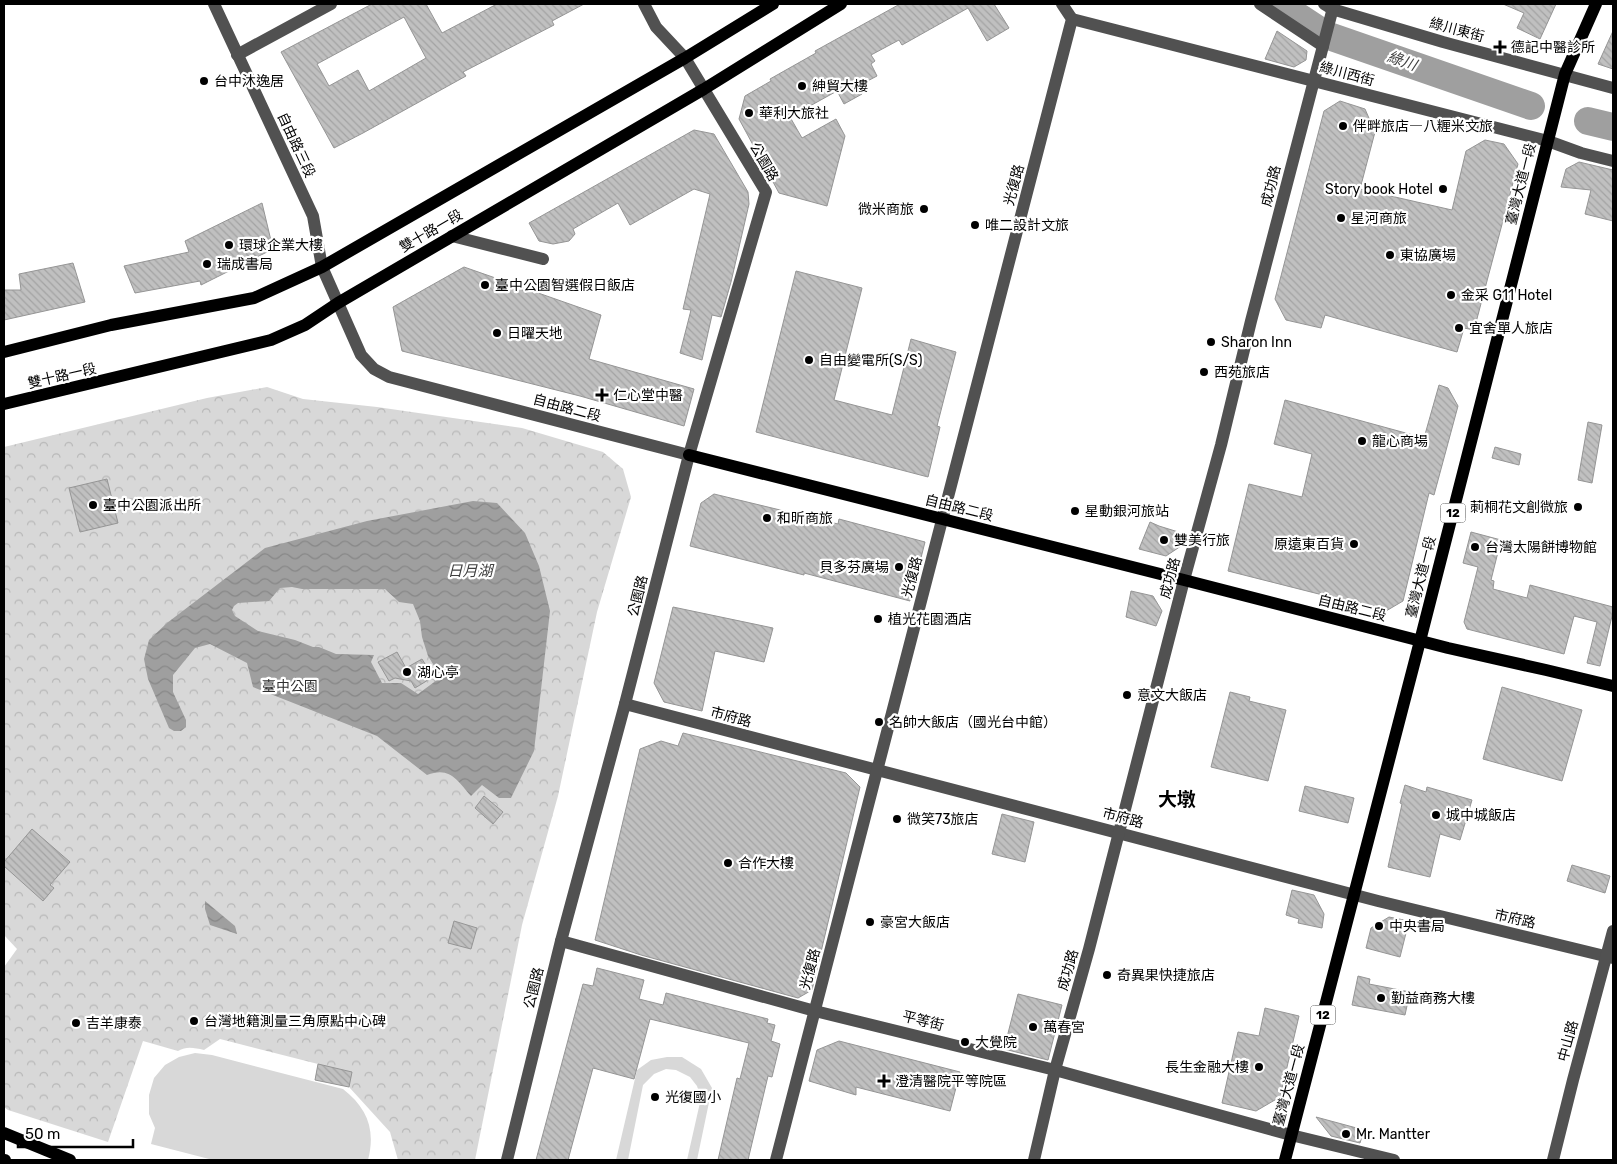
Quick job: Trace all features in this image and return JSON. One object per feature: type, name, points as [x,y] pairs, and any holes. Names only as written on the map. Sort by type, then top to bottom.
[{"type":"main road","name":"雙十路一段","points":[[4,352],[111,325],[254,298],[322,267],[686,58],[773,4]]},
{"type":"main road","name":"雙十路一段","points":[[4,404],[271,340],[306,325],[338,303],[704,89],[841,4]]},
{"type":"main road","name":"臺灣大道一段","points":[[1285,1160],[1564,80],[1596,4]]},
{"type":"main road","name":"自由路二段","points":[[689,455],[1420,641],[1613,686]]},
{"type":"main road","points":[[4,1133],[70,1160]]},
{"type":"street","name":"自由路三段","points":[[214,4],[313,216],[322,267],[338,303]]},
{"type":"street","points":[[237,55],[331,4]]},
{"type":"street","name":"公園路","points":[[508,1160],[561,941],[625,704],[689,455],[766,192],[686,58],[656,27],[644,4]]},
{"type":"street","points":[[1062,4],[1072,19]]},
{"type":"street","points":[[1260,4],[1323,46]]},
{"type":"street","name":"成功路","points":[[1034,1160],[1055,1070],[1089,949],[1184,580],[1221,445],[1251,321],[1323,46],[1330,6]]},
{"type":"street","name":"綠川東街","points":[[1330,6],[1564,80],[1613,88]]},
{"type":"street","name":"綠川西街","points":[[1072,19],[1314,81],[1549,137],[1581,153],[1613,161]]},
{"type":"street","name":"光復路","points":[[776,1160],[1072,19]]},
{"type":"street","points":[[452,236],[543,259]]},
{"type":"street","name":"自由路二段","points":[[338,303],[361,355],[368,363],[389,377],[689,455]]},
{"type":"street","name":"市府路","points":[[625,704],[1354,894],[1610,957]]},
{"type":"street","name":"中山路","points":[[1553,1160],[1573,1080],[1610,957],[1613,931]]},
{"type":"street","name":"平等街","points":[[561,941],[815,1011],[1055,1070],[1291,1135],[1394,1160]]},
{"type":"green space","name":"臺中公園","points":[[267,387],[303,399],[377,407],[522,428],[603,452],[623,469],[631,497],[597,612],[558,796],[522,925],[475,1160],[398,1160],[390,1132],[349,1087],[315,1080],[318,1064],[220,1039],[204,1050],[188,1048],[178,1051],[143,1041],[108,1142],[8,1110],[4,1107],[4,967],[17,949],[4,935],[4,447],[207,398]]},
{"type":"green space","points":[[195,1053],[212,1055],[343,1089],[358,1104],[368,1120],[371,1138],[368,1160],[213,1160],[151,1144],[155,1128],[149,1114],[149,1095],[154,1078],[165,1065],[179,1057]]},
{"type":"green space","points":[[682,1057],[701,1069],[712,1088],[697,1160],[687,1160],[701,1098],[697,1086],[690,1077],[676,1070],[666,1069],[654,1074],[643,1085],[628,1160],[616,1160],[637,1070],[651,1060]]},
{"type":"water","name":"日月湖","points":[[473,501],[497,503],[525,533],[539,566],[550,611],[534,751],[511,798],[499,798],[482,785],[471,796],[452,776],[442,772],[427,775],[377,736],[253,687],[247,663],[210,644],[195,648],[173,675],[173,692],[186,720],[186,727],[181,731],[174,731],[169,728],[148,679],[144,659],[149,640],[167,623],[265,548],[367,521]],"holes":[[[292,587],[302,589],[385,589],[399,602],[413,604],[420,621],[422,637],[428,656],[441,677],[418,694],[401,683],[382,683],[371,662],[374,655],[336,654],[319,647],[313,647],[295,640],[258,631],[235,616],[232,610],[238,603],[269,601],[280,588]]]},
{"type":"water","points":[[205,901],[235,926],[237,934],[210,925],[205,909]]},
{"type":"building","points":[[372,4],[426,4],[442,33],[497,4],[584,4],[552,21],[554,25],[463,72],[466,76],[334,148],[281,52]],"holes":[[[404,17],[426,58],[369,91],[358,70],[329,86],[317,64]]]},
{"type":"building","points":[[900,4],[994,4],[1009,28],[987,41],[968,8],[902,45],[899,40],[871,55],[875,61],[871,64],[877,76],[858,86],[862,94],[844,104],[837,91],[790,117],[802,138],[836,119],[845,136],[827,206],[779,193],[739,119],[745,96],[771,81],[770,79],[816,53],[815,51]]},
{"type":"building","points":[[1503,4],[1556,4],[1540,39],[1517,28],[1524,13]]},
{"type":"building","points":[[1277,31],[1307,51],[1306,60],[1294,67],[1265,59]]},
{"type":"building","points":[[1613,31],[1613,69],[1598,64]]},
{"type":"building","name":"東協廣場","points":[[1340,101],[1365,109],[1375,132],[1360,189],[1452,210],[1466,151],[1485,140],[1504,144],[1518,164],[1474,330],[1464,328],[1457,352],[1325,315],[1321,328],[1286,320],[1275,299],[1324,111]]},
{"type":"building","points":[[694,130],[714,134],[748,192],[749,204],[721,317],[712,315],[702,360],[680,353],[691,310],[683,309],[710,194],[694,189],[630,225],[618,203],[573,229],[575,234],[569,241],[553,244],[539,241],[529,223]]},
{"type":"building","points":[[1579,162],[1613,170],[1613,221],[1585,214],[1591,190],[1561,187],[1566,169]]},
{"type":"building","name":"環球企業大樓","points":[[262,203],[273,249],[201,285],[200,281],[135,293],[124,266],[189,252],[185,241]]},
{"type":"building","points":[[73,263],[85,302],[4,320],[4,290],[21,290],[19,274]]},
{"type":"building","name":"日曜天地","points":[[464,267],[601,315],[589,359],[694,389],[684,426],[580,396],[402,351],[393,307]]},
{"type":"building","points":[[796,271],[862,288],[834,400],[892,415],[911,339],[956,352],[937,426],[940,427],[928,477],[756,432]]},
{"type":"building","points":[[1439,385],[1448,388],[1458,406],[1434,495],[1429,493],[1403,601],[1386,611],[1228,571],[1249,484],[1302,497],[1312,454],[1274,444],[1285,400],[1424,438]]},
{"type":"building","points":[[1588,422],[1602,425],[1592,483],[1578,480]]},
{"type":"building","points":[[1495,447],[1521,454],[1519,465],[1492,458]]},
{"type":"building","name":"臺中公園派出所","points":[[107,479],[118,523],[80,532],[69,488]]},
{"type":"building","points":[[714,494],[838,524],[839,519],[925,542],[910,601],[690,546],[701,503]]},
{"type":"building","name":"雙美行旅","points":[[1150,522],[1188,535],[1184,544],[1166,556],[1139,549]]},
{"type":"building","points":[[1471,532],[1501,540],[1491,580],[1494,581],[1493,589],[1527,598],[1530,585],[1613,607],[1600,666],[1587,663],[1597,622],[1574,616],[1564,654],[1467,629],[1464,622],[1478,567],[1463,563]]},
{"type":"building","points":[[1131,591],[1153,596],[1162,611],[1156,626],[1126,617]]},
{"type":"building","points":[[673,607],[773,628],[764,662],[715,651],[702,711],[664,702],[654,683]]},
{"type":"building","name":"湖心亭","points":[[397,652],[406,668],[422,659],[433,677],[415,688],[411,681],[395,678],[389,681],[378,662]]},
{"type":"building","points":[[1502,687],[1582,710],[1562,781],[1483,759]]},
{"type":"building","points":[[1230,692],[1250,697],[1249,701],[1286,710],[1268,781],[1211,767]]},
{"type":"building","name":"合作大樓","points":[[683,733],[846,773],[860,787],[812,990],[798,998],[641,955],[595,940],[640,749],[661,741],[678,746]]},
{"type":"building","points":[[1405,785],[1426,792],[1427,787],[1472,800],[1460,840],[1440,834],[1430,877],[1388,867]]},
{"type":"building","points":[[1305,786],[1354,798],[1348,823],[1299,811]]},
{"type":"building","points":[[484,796],[503,812],[493,824],[475,808]]},
{"type":"building","points":[[1002,814],[1034,822],[1025,862],[992,854]]},
{"type":"building","points":[[32,829],[70,862],[50,885],[54,888],[43,901],[4,866],[4,862]]},
{"type":"building","points":[[1572,865],[1610,876],[1605,893],[1567,881]]},
{"type":"building","points":[[1292,890],[1314,895],[1324,914],[1322,928],[1298,923],[1299,919],[1286,915]]},
{"type":"building","points":[[1389,917],[1409,921],[1400,957],[1366,948],[1371,928]]},
{"type":"building","points":[[454,921],[477,928],[471,949],[448,943]]},
{"type":"building","points":[[597,968],[644,980],[639,999],[663,1005],[666,993],[768,1019],[767,1023],[775,1025],[771,1041],[780,1044],[772,1077],[768,1076],[748,1160],[718,1160],[737,1078],[740,1079],[749,1043],[650,1019],[634,1079],[593,1068],[568,1160],[536,1160],[583,984],[593,986]]},
{"type":"building","name":"勤益商務大樓","points":[[1358,976],[1370,979],[1369,984],[1410,992],[1405,1015],[1352,1005]]},
{"type":"building","name":"萬春宮","points":[[1018,994],[1062,1005],[1048,1060],[1004,1049]]},
{"type":"building","name":"長生金融大樓","points":[[1265,1008],[1299,1016],[1280,1097],[1256,1111],[1222,1103],[1238,1032],[1259,1036]]},
{"type":"building","points":[[839,1041],[960,1072],[950,1111],[856,1087],[856,1095],[809,1081],[817,1050]]},
{"type":"building","points":[[318,1064],[352,1072],[349,1087],[315,1080]]},
{"type":"building","name":"Mr. Mantter","points":[[1316,1117],[1364,1130],[1360,1143],[1331,1136]]},
{"type":"waterway","name":"綠川","points":[[1279,4],[1326,35],[1531,106]]},
{"type":"waterway","name":"綠川","points":[[1588,121],[1613,127]]},
{"type":"place","name":"德記中醫診所","points":[[1500,47]]},
{"type":"place","name":"台中沐逸居","points":[[204,81]]},
{"type":"place","name":"紳貿大樓","points":[[802,86]]},
{"type":"place","name":"華利大旅社","points":[[749,113]]},
{"type":"place","name":"伴畔旅店―八糎米文旅","points":[[1343,126]]},
{"type":"place","name":"Story book Hotel","points":[[1443,189]]},
{"type":"place","name":"微米商旅","points":[[924,209]]},
{"type":"place","name":"星河商旅","points":[[1341,218]]},
{"type":"place","name":"唯二設計文旅","points":[[975,225]]},
{"type":"place","name":"環球企業大樓","points":[[229,245]]},
{"type":"place","name":"東協廣場","points":[[1390,255]]},
{"type":"place","name":"瑞成書局","points":[[207,264]]},
{"type":"place","name":"臺中公園智選假日飯店","points":[[485,285]]},
{"type":"place","name":"金采 G11 Hotel","points":[[1451,295]]},
{"type":"place","name":"宜舍單人旅店","points":[[1459,328]]},
{"type":"place","name":"日曜天地","points":[[497,333]]},
{"type":"place","name":"Sharon Inn","points":[[1211,342]]},
{"type":"place","name":"自由變電所(S/S)","points":[[809,360]]},
{"type":"place","name":"西苑旅店","points":[[1204,372]]},
{"type":"place","name":"仁心堂中醫","points":[[602,395]]},
{"type":"place","name":"龍心商場","points":[[1362,441]]},
{"type":"place","name":"臺中公園派出所","points":[[93,505]]},
{"type":"place","name":"莿桐花文創微旅","points":[[1578,507]]},
{"type":"place","name":"星動銀河旅站","points":[[1075,511]]},
{"type":"place","name":"和昕商旅","points":[[767,518]]},
{"type":"place","name":"雙美行旅","points":[[1164,540]]},
{"type":"place","name":"原遠東百貨","points":[[1354,544]]},
{"type":"place","name":"台灣太陽餅博物館","points":[[1475,547]]},
{"type":"place","name":"貝多芬廣場","points":[[899,567]]},
{"type":"place","name":"植光花園酒店","points":[[878,619]]},
{"type":"place","name":"湖心亭","points":[[407,672]]},
{"type":"place","name":"意文大飯店","points":[[1127,695]]},
{"type":"place","name":"名帥大飯店（國光台中館）","points":[[879,722]]},
{"type":"place","name":"城中城飯店","points":[[1436,815]]},
{"type":"place","name":"微笑73旅店","points":[[897,819]]},
{"type":"place","name":"合作大樓","points":[[728,863]]},
{"type":"place","name":"豪宮大飯店","points":[[870,922]]},
{"type":"place","name":"中央書局","points":[[1379,926]]},
{"type":"place","name":"奇異果快捷旅店","points":[[1107,975]]},
{"type":"place","name":"勤益商務大樓","points":[[1381,998]]},
{"type":"place","name":"台灣地籍測量三角原點中心碑","points":[[194,1021]]},
{"type":"place","name":"吉羊康泰","points":[[76,1023]]},
{"type":"place","name":"萬春宮","points":[[1033,1027]]},
{"type":"place","name":"大覺院","points":[[965,1042]]},
{"type":"place","name":"長生金融大樓","points":[[1259,1067]]},
{"type":"place","name":"澄清醫院平等院區","points":[[884,1081]]},
{"type":"place","name":"光復國小","points":[[655,1097]]},
{"type":"place","name":"Mr. Mantter","points":[[1346,1134]]},
{"type":"district","name":"大墩","points":[[1177,799]]}]
